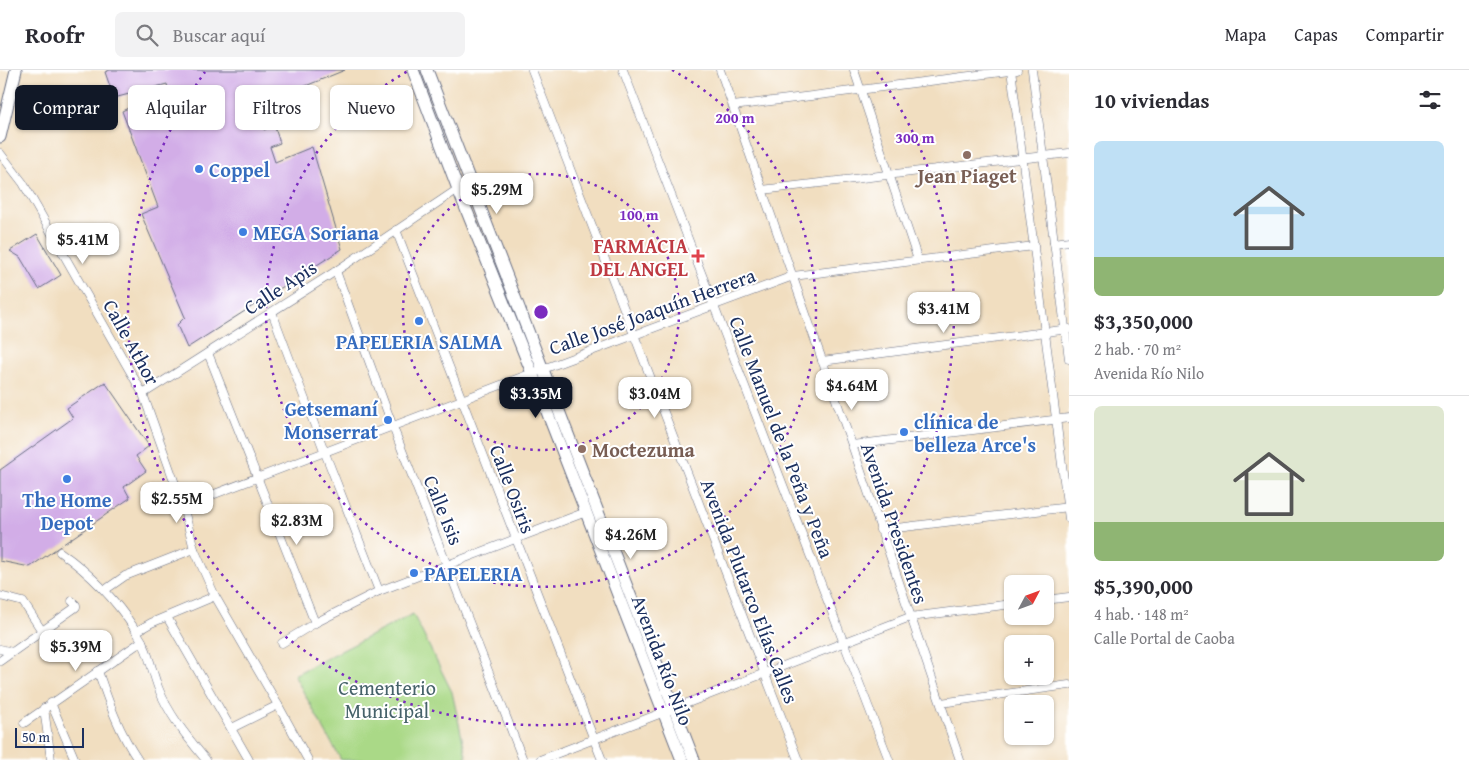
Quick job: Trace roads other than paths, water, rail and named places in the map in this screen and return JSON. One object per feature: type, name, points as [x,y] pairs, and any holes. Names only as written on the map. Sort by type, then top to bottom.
[{"type":"main road","points":[[0,104],[8,70]]},
{"type":"main road","points":[[0,137],[16,70]]},
{"type":"main road","name":"Avenida Río Nilo","points":[[413,70],[458,189],[537,371],[694,760]]},
{"type":"main road","name":"Avenida Río Nilo","points":[[427,70],[537,371],[586,512],[682,760]]},
{"type":"street","name":"Avenida Plutarco Elías Calles","points":[[532,70],[798,760]]},
{"type":"street","name":"Calle Manuel de la Peña y Peña","points":[[623,70],[889,760]]},
{"type":"street","name":"Avenida Presidentes","points":[[720,70],[960,760]]},
{"type":"street","points":[[854,70],[918,260]]},
{"type":"street","points":[[733,106],[1013,70],[1069,519]]},
{"type":"street","points":[[1032,70],[1067,329],[1069,359]]},
{"type":"street","name":"Calle Athor","points":[[0,152],[23,183],[143,394],[184,506],[194,549],[215,596],[308,760]]},
{"type":"street","points":[[762,190],[1069,153]]},
{"type":"street","name":"Calle Apis","points":[[143,394],[336,271],[458,189]]},
{"type":"street","name":"Calle Osiris","points":[[396,230],[602,760]]},
{"type":"street","points":[[1054,243],[1069,241]]},
{"type":"street","name":"Calle José Joaquín Herrera","points":[[184,506],[537,371],[793,276],[1034,246]]},
{"type":"street","name":"Calle Isis","points":[[336,271],[393,427],[523,760]]},
{"type":"street","points":[[272,312],[379,590]]},
{"type":"street","points":[[822,361],[1067,329]]},
{"type":"street","points":[[208,353],[315,623]]},
{"type":"street","points":[[852,445],[1069,418]]},
{"type":"street","points":[[880,530],[1068,507]]},
{"type":"street","points":[[282,643],[315,623],[379,590],[586,512]]},
{"type":"street","points":[[105,590],[125,576],[194,549]]},
{"type":"street","points":[[60,552],[105,590],[136,631],[152,664],[158,688],[172,714],[190,741],[206,760]]},
{"type":"street","points":[[0,596],[23,602],[42,631]]},
{"type":"street","points":[[136,631],[215,596]]},
{"type":"street","points":[[1054,598],[1069,596]]},
{"type":"street","points":[[0,661],[77,607],[72,601]]},
{"type":"street","points":[[540,760],[910,617],[1004,605]]},
{"type":"street","points":[[167,617],[249,760]]},
{"type":"street","points":[[24,722],[142,641]]},
{"type":"street","points":[[0,650],[12,652]]},
{"type":"street","points":[[98,671],[113,715],[125,740],[138,760]]},
{"type":"street","points":[[941,703],[1069,685]]},
{"type":"street","points":[[51,703],[74,760]]},
{"type":"street","points":[[232,728],[278,705]]},
{"type":"street","points":[[44,708],[51,760]]},
{"type":"place","name":"Jean Piaget","points":[[967,155]]},
{"type":"place","name":"Coppel","points":[[199,169]]},
{"type":"place","name":"MEGA Soriana","points":[[243,232]]},
{"type":"place","name":"FARMACIA DEL ANGEL","points":[[698,256]]},
{"type":"place","name":"PAPELERIA SALMA","points":[[419,321]]},
{"type":"place","name":"Getsemaní Monserrat","points":[[388,420]]},
{"type":"place","name":"clínica de belleza Arce's","points":[[904,432]]},
{"type":"place","name":"Moctezuma","points":[[582,449]]},
{"type":"place","name":"The Home Depot","points":[[67,479]]},
{"type":"place","name":"PAPELERIA","points":[[414,573]]},
{"type":"park label","name":"Cementerio Municipal","points":[[387,698]]}]
